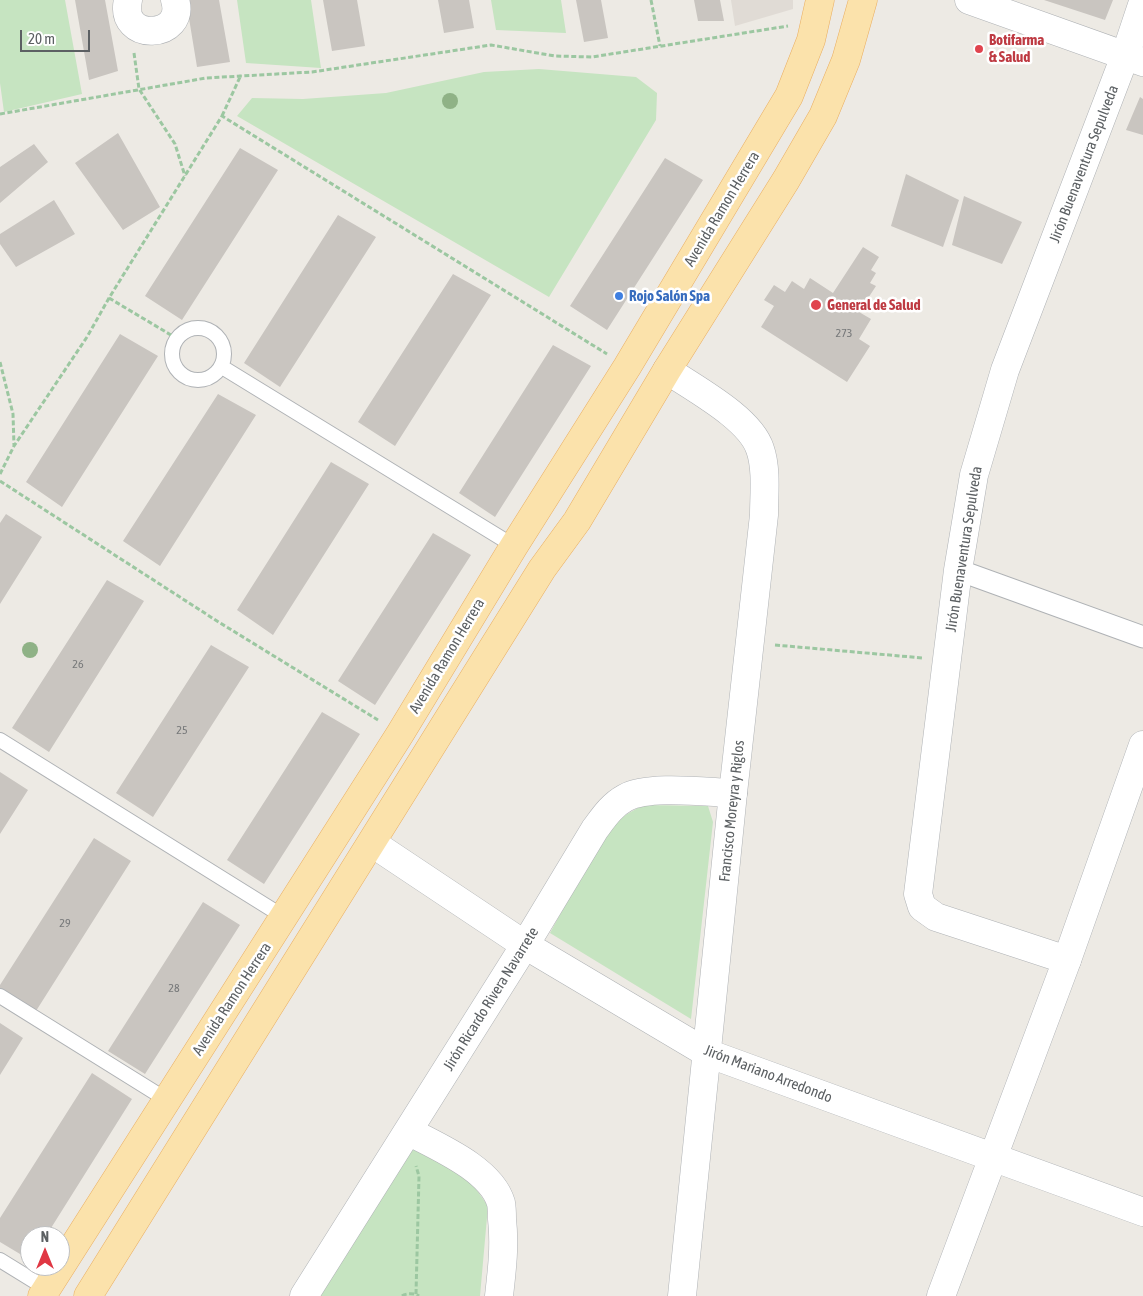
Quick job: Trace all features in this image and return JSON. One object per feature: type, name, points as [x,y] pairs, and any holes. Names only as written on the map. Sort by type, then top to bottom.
[{"type":"main road","points":[[88,1296],[542,569],[577,521],[667,370],[786,180],[823,116],[846,60],[863,0]]},
{"type":"main road","name":"Avenida Ramon Herrera","points":[[44,1292],[400,734],[514,546],[627,367],[789,96],[811,40],[818,11]]},
{"type":"street","points":[[128,0],[128,14],[132,22],[138,28],[154,32],[162,30],[173,19],[176,12],[174,0]]},
{"type":"street","points":[[969,0],[1134,59]]},
{"type":"street","name":"Jirón Buenaventura Sepulveda","points":[[1067,960],[936,917],[922,907],[918,894],[958,570],[974,475],[1006,370],[1134,59],[1143,2]]},
{"type":"street","name":"Francisco Moreyra y Riglos","points":[[667,370],[734,415],[751,432],[760,450],[764,481],[764,515],[733,793],[682,1296]]},
{"type":"street","points":[[958,570],[1143,637]]},
{"type":"street","points":[[941,1296],[1067,960],[1143,745]]},
{"type":"street","name":"Jirón Ricardo Rivera Navarrete","points":[[304,1296],[525,945],[595,828],[608,811],[624,798],[638,793],[659,791],[733,793]]},
{"type":"street","name":"Jirón Mariano Arredondo","points":[[372,843],[525,945],[707,1053],[1143,1212]]},
{"type":"street","points":[[408,1131],[454,1156],[476,1171],[492,1186],[501,1204],[504,1239],[499,1296]]},
{"type":"lane","points":[[189,328],[205,328],[219,337],[225,351],[222,367],[214,376],[202,380],[189,379],[184,376],[172,362],[172,350],[176,338],[189,328]]},
{"type":"lane","points":[[222,367],[514,546]]},
{"type":"lane","points":[[0,740],[284,917]]},
{"type":"lane","points":[[0,996],[167,1100]]},
{"type":"lane","points":[[0,1260],[44,1292]]},
{"type":"path","points":[[652,0],[660,46]]},
{"type":"path","points":[[0,114],[206,78],[312,72],[491,45],[556,56],[592,56],[660,46],[818,11]]},
{"type":"path","points":[[138,28],[134,54],[139,89],[175,144],[185,176]]},
{"type":"path","points":[[0,474],[14,446],[87,337],[109,298],[222,116],[241,75]]},
{"type":"path","points":[[222,116],[627,367]]},
{"type":"path","points":[[109,298],[176,338]]},
{"type":"path","points":[[0,362],[13,414],[14,446]]},
{"type":"path","points":[[0,481],[217,621],[400,734]]},
{"type":"path","points":[[749,642],[947,660]]},
{"type":"path","points":[[402,1296],[404,1294],[418,1295],[419,1176],[408,1131]]},
{"type":"shaded area","points":[[731,0],[793,0],[793,9],[735,26]]},
{"type":"green space","points":[[0,0],[65,0],[82,94],[4,112],[0,83]]},
{"type":"green space","points":[[237,0],[311,0],[321,68],[246,63]]},
{"type":"green space","points":[[491,0],[561,0],[566,33],[496,30]]},
{"type":"green space","points":[[539,69],[636,77],[657,93],[656,120],[549,297],[237,116],[252,98],[303,99],[386,93],[484,72]]},
{"type":"green space","points":[[643,805],[708,806],[713,822],[691,1019],[550,933],[592,855],[615,821]]},
{"type":"green space","points":[[410,1143],[466,1175],[488,1206],[480,1296],[316,1296]]},
{"type":"building","points":[[75,0],[105,0],[118,71],[89,80]]},
{"type":"building","points":[[186,0],[219,0],[230,62],[197,67]]},
{"type":"building","points":[[323,0],[357,0],[365,46],[332,51]]},
{"type":"building","points":[[438,0],[469,0],[474,28],[444,33]]},
{"type":"building","points":[[576,0],[601,0],[608,38],[584,42]]},
{"type":"building","points":[[694,0],[720,0],[724,21],[698,21]]},
{"type":"building","points":[[1044,0],[1113,0],[1105,20]]},
{"type":"building","points":[[1140,97],[1143,99],[1143,135],[1126,130]]},
{"type":"building","points":[[118,133],[160,207],[123,230],[75,163]]},
{"type":"building","points":[[34,144],[48,162],[0,203],[0,167]]},
{"type":"building","points":[[240,148],[278,170],[182,320],[145,296]]},
{"type":"building","points":[[665,158],[703,180],[607,330],[570,306]]},
{"type":"building","points":[[906,174],[959,200],[943,247],[891,226]]},
{"type":"building","points":[[964,196],[1022,222],[1002,264],[952,245]]},
{"type":"building","points":[[54,200],[75,234],[16,267],[0,244],[0,234]]},
{"type":"building","points":[[338,215],[376,237],[280,387],[244,363]]},
{"type":"building","points":[[863,247],[879,257],[871,270],[876,273],[870,283],[876,286],[859,312],[871,319],[859,339],[870,346],[847,382],[761,327],[774,306],[764,300],[774,285],[785,292],[792,281],[804,289],[810,278],[833,293]]},
{"type":"building","points":[[453,274],[491,295],[395,446],[358,422]]},
{"type":"building","points":[[120,334],[158,356],[62,507],[26,482]]},
{"type":"building","points":[[553,345],[591,366],[495,517],[459,493]]},
{"type":"building","points":[[218,394],[256,415],[160,566],[123,541]]},
{"type":"building","points":[[331,462],[369,484],[273,635],[237,610]]},
{"type":"building","points":[[6,514],[42,537],[0,604],[0,523]]},
{"type":"building","points":[[433,533],[471,555],[375,705],[338,681]]},
{"type":"building","points":[[107,580],[144,601],[49,752],[12,728]]},
{"type":"building","points":[[211,645],[249,667],[153,817],[116,793]]},
{"type":"building","points":[[322,712],[360,734],[264,884],[227,860]]},
{"type":"building","points":[[0,772],[28,790],[0,834]]},
{"type":"building","points":[[94,838],[131,861],[36,1011],[0,988],[0,985]]},
{"type":"building","points":[[203,902],[240,925],[145,1074],[108,1051]]},
{"type":"building","points":[[0,1023],[23,1038],[0,1075]]},
{"type":"building","points":[[92,1073],[132,1099],[52,1226],[20,1226],[20,1254],[0,1242],[0,1218]]},
{"type":"place","name":"Botifarma & Salud","points":[[979,49]]},
{"type":"place","name":"Rojo Salón Spa","points":[[619,296]]},
{"type":"place","name":"General de Salud","points":[[816,305]]}]
